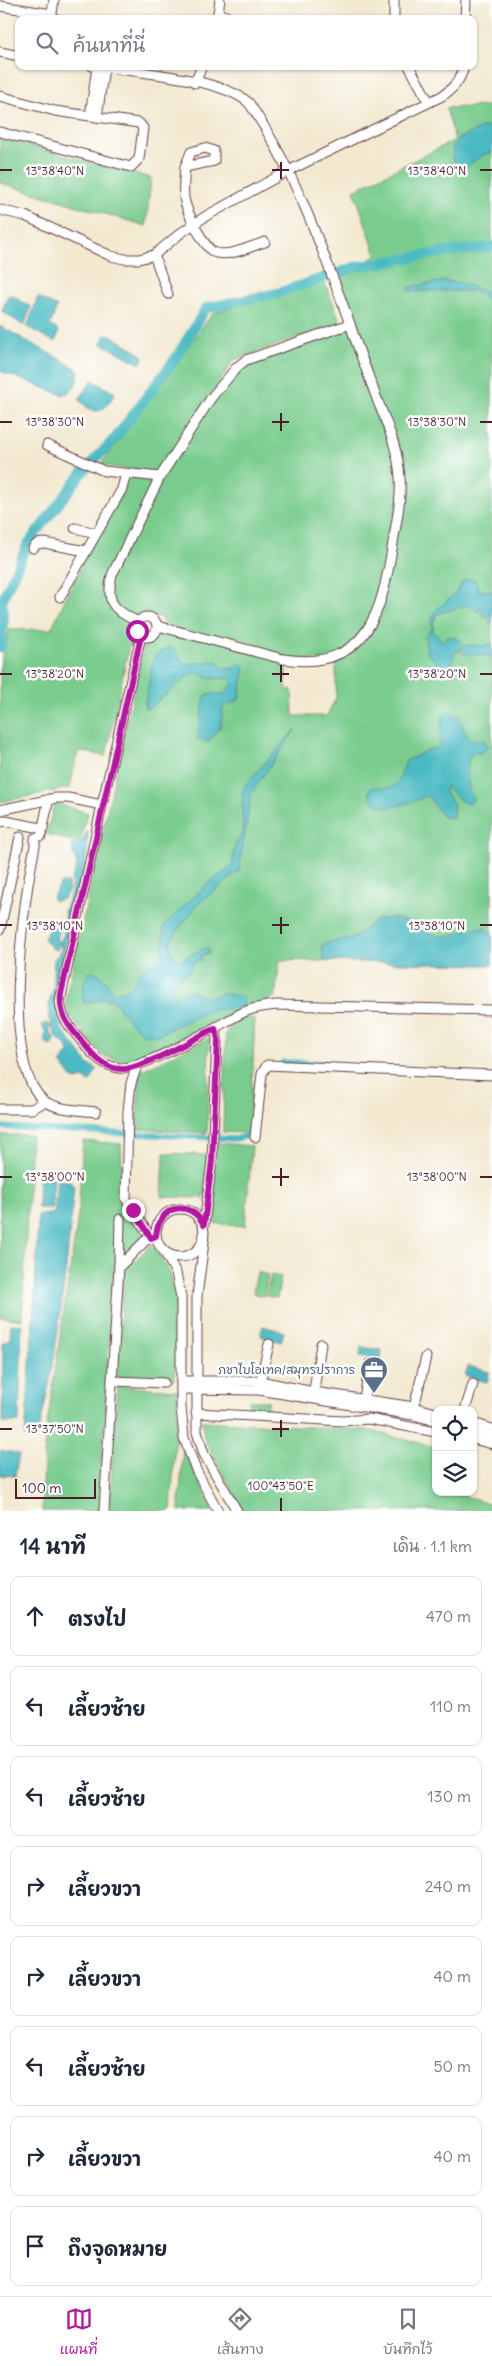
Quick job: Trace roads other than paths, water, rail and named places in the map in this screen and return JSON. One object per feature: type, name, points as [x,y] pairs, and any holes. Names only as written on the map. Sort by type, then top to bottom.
[{"type":"street","points":[[52,15],[54,0]]},
{"type":"street","points":[[218,15],[220,0]]},
{"type":"street","points":[[394,0],[394,15]]},
{"type":"street","points":[[465,15],[466,0]]},
{"type":"street","points":[[0,6],[47,15]]},
{"type":"street","points":[[0,52],[15,55]]},
{"type":"street","points":[[94,116],[100,70]]},
{"type":"street","points":[[118,70],[195,83],[232,92],[249,104],[288,171],[326,259],[394,442],[400,469],[401,491],[389,571],[377,615],[370,628],[354,644],[320,660],[302,661],[283,659],[158,626]]},
{"type":"street","points":[[195,83],[200,70]]},
{"type":"street","points":[[411,70],[429,102]]},
{"type":"street","points":[[1,213],[25,216],[111,256],[132,260],[154,255],[194,224],[288,171],[451,90],[460,79],[463,70]]},
{"type":"street","points":[[0,96],[55,111],[143,125],[139,159],[135,166],[126,167],[0,132]]},
{"type":"street","points":[[185,167],[184,200],[194,224],[209,249],[216,253],[232,252],[265,242]]},
{"type":"street","points":[[154,255],[168,294]]},
{"type":"street","points":[[138,622],[117,610],[110,601],[108,589],[112,575],[160,477],[211,398],[237,367],[246,360],[350,324]]},
{"type":"street","points":[[47,445],[83,461],[92,469],[125,475],[160,477]]},
{"type":"street","points":[[60,597],[122,489],[125,475]]},
{"type":"street","points":[[75,528],[96,534]]},
{"type":"street","points":[[33,548],[37,544],[44,543],[86,551]]},
{"type":"street","points":[[141,636],[151,637],[157,633],[158,626],[155,620],[149,617],[143,618],[138,622],[137,628],[141,636],[61,994],[60,1009],[65,1021],[94,1056],[104,1064],[121,1069],[137,1066],[215,1028],[241,1013],[265,1006],[492,1010]]},
{"type":"street","points":[[0,810],[49,799],[68,798],[102,806]]},
{"type":"street","points":[[49,799],[38,836],[14,950],[12,1023],[15,1054],[19,1069],[28,1085],[44,1102],[53,1106],[96,1112]]},
{"type":"street","points":[[0,822],[5,821],[38,836]]},
{"type":"street","points":[[0,929],[20,837]]},
{"type":"street","points":[[215,1028],[218,1039],[212,1143],[204,1242],[197,1296],[196,1413],[197,1432],[204,1454],[237,1511]]},
{"type":"street","points":[[255,1137],[262,1074],[267,1065],[492,1075]]},
{"type":"street","points":[[137,1066],[131,1083],[128,1118],[126,1199],[165,1253],[176,1273],[181,1296],[181,1385],[184,1438],[196,1470],[218,1511]]},
{"type":"street","points":[[121,1069],[131,1083]]},
{"type":"street","points":[[0,1109],[32,1109],[44,1102]]},
{"type":"street","points":[[119,1266],[154,1237],[157,1224],[162,1217],[177,1209],[193,1212],[204,1225]]},
{"type":"street","points":[[104,1511],[113,1381],[120,1219]]},
{"type":"street","points":[[165,1253],[180,1258],[187,1257],[194,1254],[204,1242]]},
{"type":"street","points":[[259,1386],[269,1344]]},
{"type":"street","points":[[313,1396],[322,1344]]},
{"type":"street","points":[[414,1411],[426,1358]]},
{"type":"street","points":[[363,1403],[370,1364]]},
{"type":"street","points":[[113,1381],[164,1383]]},
{"type":"street","points":[[467,1406],[473,1384]]},
{"type":"street","points":[[181,1385],[259,1386],[313,1396],[432,1413]]},
{"type":"street","points":[[414,1411],[432,1419]]},
{"type":"street","points":[[196,1413],[343,1421],[369,1419],[432,1431]]},
{"type":"street","points":[[477,1424],[492,1429]]},
{"type":"street","points":[[477,1433],[492,1436]]},
{"type":"street","points":[[477,1440],[492,1444]]},
{"type":"water","points":[[484,127],[492,127],[492,152],[481,156],[465,168],[455,164],[452,158],[453,146],[458,139]]},
{"type":"water","points":[[445,281],[459,283],[492,293],[492,299],[484,298],[474,291],[409,291],[409,287]]},
{"type":"water","points":[[11,295],[31,307],[24,326],[2,311],[8,296]]},
{"type":"water","points":[[38,297],[57,307],[50,325],[59,331],[55,342],[27,327]]},
{"type":"water","points":[[0,326],[76,368],[79,372],[72,389],[62,395],[0,371]]},
{"type":"water","points":[[105,335],[111,335],[144,356],[140,364],[101,343]]},
{"type":"water","points":[[92,380],[115,393],[104,408],[96,411],[85,406],[79,400]]},
{"type":"water","points":[[475,579],[479,591],[492,591],[492,621],[487,616],[484,618],[480,606],[478,612],[467,605],[437,614],[433,623],[433,633],[441,641],[446,640],[445,637],[451,637],[464,643],[460,652],[455,651],[451,666],[444,669],[427,653],[425,637],[432,628],[432,618],[436,610],[453,596],[464,580]]},
{"type":"water","points":[[492,643],[492,657],[463,653],[466,645],[485,646]]},
{"type":"water","points":[[166,648],[173,648],[184,664],[217,661],[225,669],[234,668],[239,664],[245,666],[239,700],[223,707],[221,726],[208,742],[197,739],[205,696],[224,694],[233,684],[231,678],[209,679],[199,673],[190,675],[149,708],[144,708],[154,657]]},
{"type":"water","points":[[447,711],[459,717],[469,739],[485,741],[489,746],[480,753],[471,754],[469,759],[467,776],[473,799],[470,804],[462,802],[446,786],[445,793],[454,804],[453,817],[443,817],[428,796],[395,806],[386,807],[379,805],[373,800],[369,792],[371,788],[392,787],[398,781],[407,760],[430,749],[438,748],[441,739],[442,719]]},
{"type":"water","points":[[296,729],[251,793],[239,871],[198,904],[170,941],[171,952],[179,960],[208,948],[209,954],[201,955],[201,960],[194,962],[190,971],[175,982],[171,988],[174,996],[178,998],[188,989],[205,997],[216,996],[221,993],[243,997],[244,1007],[211,1010],[157,1035],[143,1034],[131,1023],[113,1000],[103,999],[84,1003],[83,988],[88,973],[94,971],[106,980],[112,992],[131,986],[143,969],[161,957],[164,925],[209,883],[232,866],[235,846],[243,831],[242,793],[246,784]]},
{"type":"water","points":[[88,831],[86,859],[63,955],[55,1004],[61,1028],[89,1065],[97,1069],[90,1082],[82,1078],[76,1080],[71,1077],[61,1063],[69,1052],[67,1046],[56,1037],[49,1019],[49,1003],[54,986],[54,960],[60,950],[60,943],[66,928],[64,911],[72,890],[71,879],[77,866],[72,850],[73,845],[79,844]]},
{"type":"water","points":[[61,883],[68,883],[69,890],[63,899],[54,901],[52,897]]},
{"type":"water","points":[[395,918],[431,934],[443,936],[474,928],[486,928],[492,936],[492,965],[324,961],[322,946],[329,942],[352,939],[378,919]]},
{"type":"water","points":[[53,919],[61,920],[63,926],[56,938],[60,943],[57,950],[53,949],[44,940]]},
{"type":"water","points":[[46,1023],[50,1025],[50,1033],[54,1037],[53,1044],[49,1046],[44,1041],[46,1033],[42,1025]]},
{"type":"water","points":[[39,1176],[54,1178],[51,1209],[38,1208]]},
{"type":"water","points":[[57,1180],[70,1181],[74,1186],[68,1250],[51,1376],[37,1438],[25,1437],[38,1216],[54,1213]]},
{"type":"water","points":[[11,1324],[22,1325],[19,1422],[2,1422],[3,1342],[10,1340]]},
{"type":"water","points":[[263,1326],[284,1332],[281,1342],[260,1336]]},
{"type":"water","points":[[361,1347],[382,1350],[381,1359],[360,1356]]},
{"type":"water","points":[[468,1366],[489,1372],[487,1382],[465,1376]]},
{"type":"water","points":[[0,1450],[19,1454],[15,1476],[0,1475]]},
{"type":"waterway","points":[[0,648],[4,619],[2,601],[27,545],[83,472],[116,437],[175,359],[206,308],[278,293],[355,267],[439,253],[492,247]]},
{"type":"waterway","points":[[283,1062],[326,1063]]},
{"type":"waterway","points":[[0,1127],[235,1139],[248,1136],[254,1123]]},
{"type":"place","name":"ภชาไบโอเทค/สมุทรปราการ","points":[[374,1394]]}]
